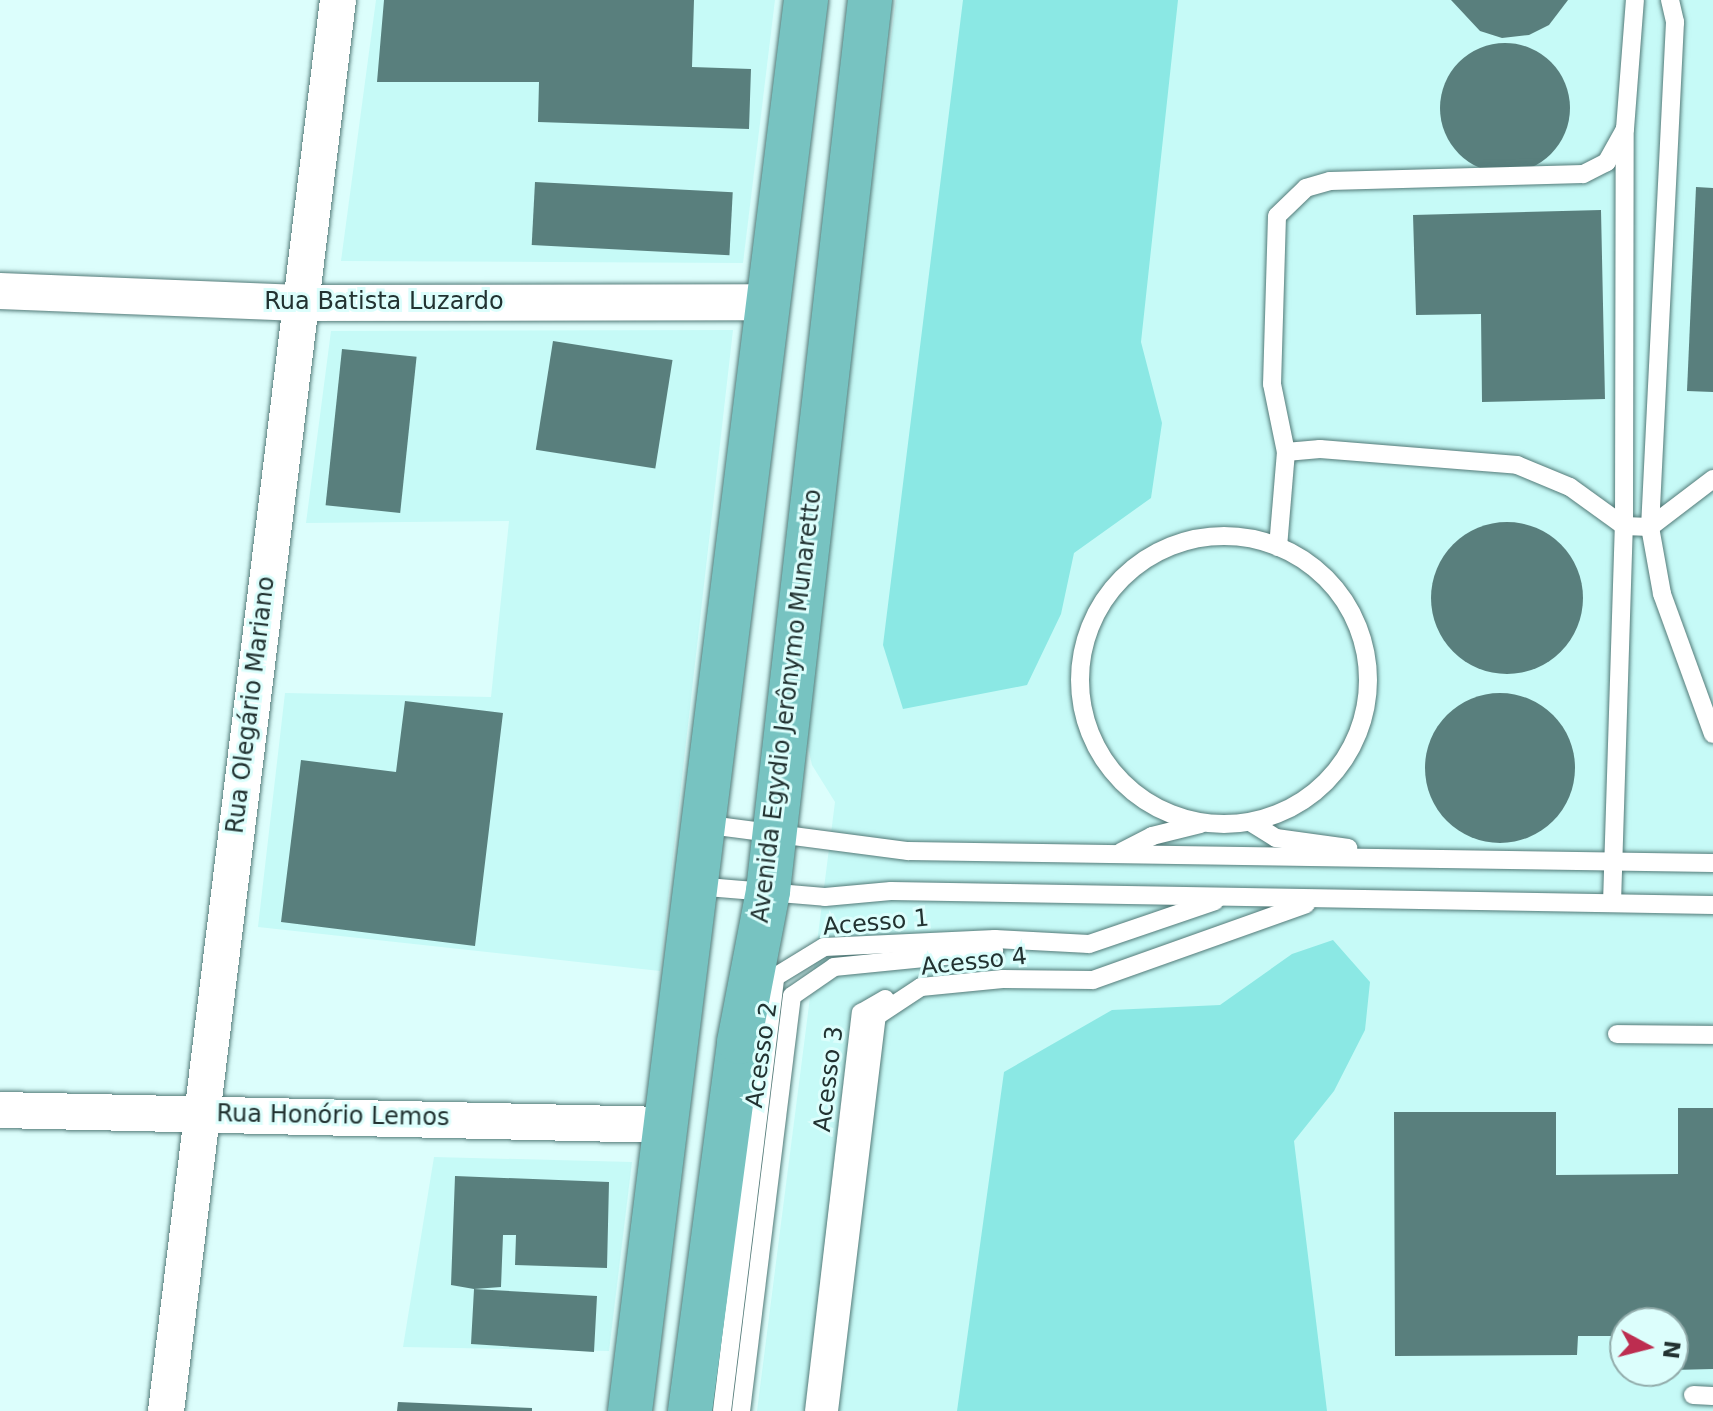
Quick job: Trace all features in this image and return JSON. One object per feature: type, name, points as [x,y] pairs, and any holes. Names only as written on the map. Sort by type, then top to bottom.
[{"type":"main road","points":[[630,1411],[667,1125],[692,886],[806,0]]},
{"type":"main road","name":"Avenida Egydio Jerônymo Munaretto","points":[[690,1411],[739,1042],[768,891],[772,831],[870,0]]},
{"type":"street","name":"Rua Olegário Mariano","points":[[166,1411],[338,0]]},
{"type":"street","name":"Rua Batista Luzardo","points":[[0,291],[300,303],[768,302]]},
{"type":"street","name":"Rua Honório Lemos","points":[[0,1110],[667,1125]]},
{"type":"lane","points":[[1612,903],[1624,526],[1625,129],[1635,0]]},
{"type":"lane","points":[[1670,0],[1675,22],[1650,527],[1662,594],[1713,734]]},
{"type":"lane","points":[[1278,547],[1286,452],[1272,384],[1277,216],[1306,188],[1330,181],[1583,174],[1607,162],[1625,129]]},
{"type":"lane","points":[[1286,452],[1320,449],[1517,465],[1570,487],[1624,526],[1650,527],[1713,479]]},
{"type":"lane","points":[[1117,854],[1152,836],[1201,824],[1252,823],[1277,816],[1320,789],[1352,749],[1367,701],[1366,651],[1334,585],[1295,553],[1248,537],[1197,537],[1150,555],[1124,575],[1094,616],[1080,665],[1083,715],[1114,776],[1154,808],[1201,824]]},
{"type":"lane","points":[[1252,823],[1276,838],[1394,858]]},
{"type":"lane","points":[[700,824],[908,851],[1713,863]]},
{"type":"lane","points":[[692,886],[825,897],[891,891],[1713,905]]},
{"type":"lane","name":"Acesso 1","points":[[722,1411],[775,977],[824,947],[995,939],[1089,944],[1226,897]]},
{"type":"lane","name":"Acesso 2","points":[[741,1411],[792,996],[834,967],[1001,950],[1089,956],[1259,898]]},
{"type":"lane","name":"Acesso 3","points":[[814,1411],[861,1013],[914,982],[976,971],[1091,971],[1294,898]]},
{"type":"lane","name":"Acesso 4","points":[[829,1411],[877,1016],[921,987],[1003,979],[1093,980],[1324,898]]},
{"type":"lane","points":[[1617,1034],[1713,1035]]},
{"type":"lane","points":[[1693,1395],[1713,1396]]},
{"type":"shaded area","points":[[376,0],[775,0],[743,263],[341,261]]},
{"type":"shaded area","points":[[896,0],[1713,0],[1713,1411],[757,1411],[835,802],[812,765],[801,716]]},
{"type":"shaded area","points":[[963,0],[1178,0],[1141,342],[1162,423],[1151,498],[1074,553],[1061,614],[1027,685],[903,709],[883,645]]},
{"type":"shaded area","points":[[733,330],[660,971],[258,927],[285,693],[491,697],[509,521],[306,523],[331,331]]},
{"type":"shaded area","points":[[1333,940],[1370,982],[1365,1030],[1334,1091],[1294,1141],[1327,1411],[957,1411],[1004,1072],[1112,1010],[1220,1005],[1292,954]]},
{"type":"shaded area","points":[[434,1157],[632,1162],[609,1351],[403,1347]]},
{"type":"building","points":[[384,0],[694,0],[692,67],[751,69],[749,129],[538,122],[539,82],[377,82]]},
{"type":"building","points":[[1451,0],[1568,0],[1549,25],[1529,35],[1502,38],[1480,31]]},
{"type":"building","points":[[1505,43],[1530,48],[1551,62],[1565,83],[1570,108],[1565,133],[1551,154],[1530,168],[1505,173],[1480,168],[1459,154],[1445,133],[1440,108],[1445,83],[1459,62],[1480,48]]},
{"type":"building","points":[[535,182],[733,192],[729,255],[532,245]]},
{"type":"building","points":[[1696,187],[1713,188],[1713,392],[1687,391]]},
{"type":"building","points":[[1601,210],[1605,399],[1482,402],[1481,314],[1416,315],[1413,215]]},
{"type":"building","points":[[553,341],[673,360],[655,469],[536,450]]},
{"type":"building","points":[[342,349],[417,357],[400,513],[326,505]]},
{"type":"building","points":[[1507,522],[1536,528],[1561,544],[1577,569],[1583,598],[1577,627],[1561,652],[1536,668],[1507,674],[1478,668],[1453,652],[1437,627],[1431,598],[1437,569],[1453,544],[1478,528]]},
{"type":"building","points":[[1500,693],[1529,699],[1553,715],[1569,739],[1575,768],[1569,797],[1553,821],[1529,837],[1500,843],[1471,837],[1447,821],[1431,797],[1425,768],[1431,739],[1447,715],[1471,699]]},
{"type":"building","points":[[405,701],[503,713],[475,946],[281,922],[301,760],[396,772]]},
{"type":"building","points":[[1678,1108],[1713,1108],[1713,1369],[1689,1370],[1689,1307],[1609,1307],[1609,1336],[1578,1336],[1577,1355],[1395,1356],[1394,1112],[1556,1112],[1556,1175],[1678,1174]]},
{"type":"building","points":[[455,1176],[609,1182],[607,1268],[515,1265],[516,1235],[503,1235],[501,1287],[474,1289],[451,1285]]},
{"type":"building","points":[[474,1289],[597,1296],[594,1352],[471,1344]]},
{"type":"building","points":[[398,1402],[532,1408],[532,1411],[397,1411]]}]
